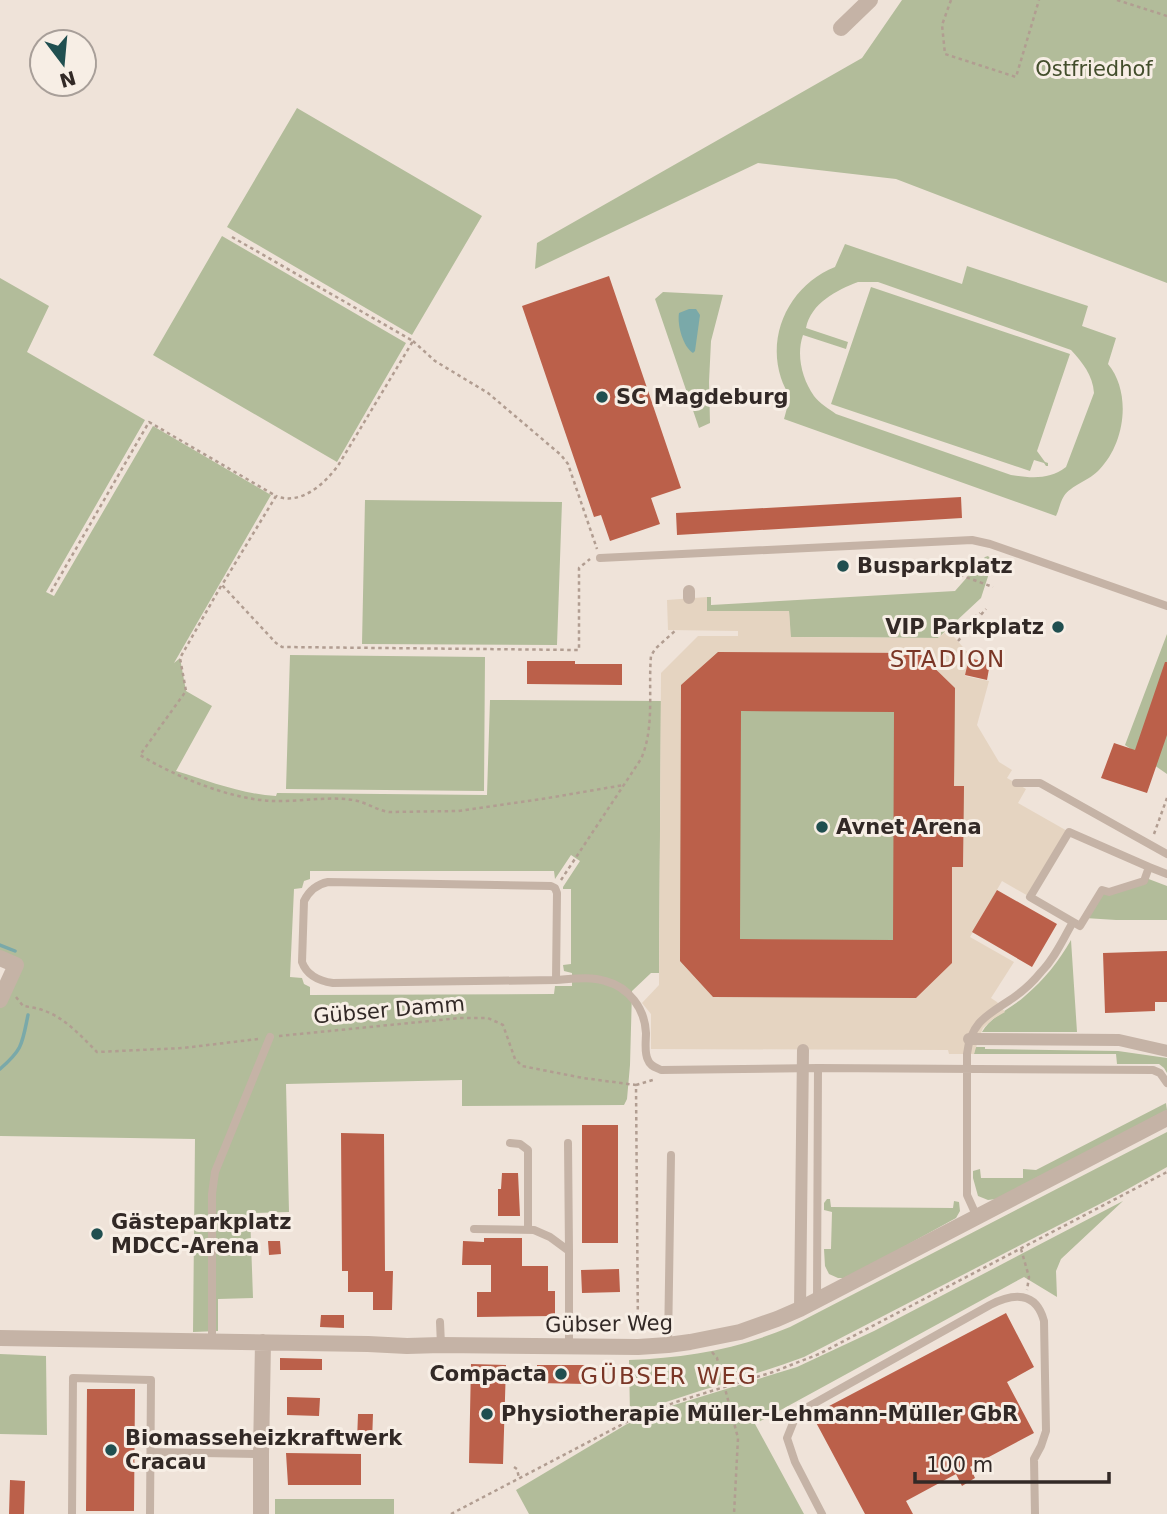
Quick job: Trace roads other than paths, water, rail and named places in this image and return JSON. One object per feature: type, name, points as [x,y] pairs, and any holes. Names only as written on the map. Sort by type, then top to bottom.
[{"type":"street","points":[[841,28],[870,0]]},
{"type":"street","points":[[0,958],[16,965],[4,1000]]},
{"type":"street","points":[[970,1039],[1119,1040],[1167,1051]]},
{"type":"street","points":[[800,1308],[803,1050]]},
{"type":"street","name":"Gübser Weg","points":[[0,1338],[407,1346],[638,1347],[708,1339],[759,1325],[817,1301],[1167,1118]]},
{"type":"street","points":[[261,1514],[263,1342]]},
{"type":"lane","points":[[600,558],[971,540],[990,544],[1167,606]]},
{"type":"lane","points":[[1016,783],[1040,783],[1167,855]]},
{"type":"lane","points":[[1149,867],[1144,881],[1109,892],[1102,890],[1080,926],[1030,897],[1069,832],[1167,874]]},
{"type":"lane","points":[[556,980],[556,892],[555,888],[547,885],[322,883],[312,890],[304,901],[302,962],[312,976],[329,982],[603,980],[612,983],[636,1001],[645,1019],[648,1060],[652,1066],[667,1071],[803,1068],[1153,1070],[1160,1073],[1167,1083]]},
{"type":"lane","points":[[977,1217],[967,1195],[967,1069],[970,1039],[974,1028],[984,1017],[1016,996],[1042,972],[1073,922]]},
{"type":"lane","points":[[212,1341],[212,1195],[215,1172],[270,1037]]},
{"type":"lane","points":[[817,1301],[818,1068]]},
{"type":"lane","points":[[510,1143],[520,1144],[528,1150],[528,1229]]},
{"type":"lane","points":[[568,1143],[569,1346]]},
{"type":"lane","points":[[668,1345],[671,1155]]},
{"type":"lane","points":[[474,1229],[534,1230],[550,1237],[569,1251]]},
{"type":"lane","points":[[822,1514],[795,1462],[787,1438],[797,1413],[990,1305],[1010,1297],[1026,1298],[1038,1307],[1044,1321],[1046,1432],[1034,1459],[1035,1514]]},
{"type":"lane","points":[[440,1322],[441,1345]]},
{"type":"lane","points":[[72,1514],[73,1377],[151,1380],[150,1514]]},
{"type":"lane","points":[[151,1452],[261,1454]]},
{"type":"water","points":[[696,309],[700,315],[693,353],[684,341],[679,323],[679,313]]},
{"type":"waterway","points":[[0,945],[15,951]]},
{"type":"waterway","points":[[0,1069],[20,1045],[28,1015]]},
{"type":"place","name":"SC Magdeburg","points":[[602,397]]},
{"type":"place","name":"Busparkplatz","points":[[843,566]]},
{"type":"place","name":"VIP Parkplatz","points":[[1058,627]]},
{"type":"place","name":"Avnet Arena","points":[[822,827]]},
{"type":"place","name":"Gästeparkplatz MDCC-Arena","points":[[97,1234]]},
{"type":"place","name":"Compacta","points":[[561,1374]]},
{"type":"place","name":"Physiotherapie Müller-Lehmann-Müller GbR","points":[[487,1414]]},
{"type":"place","name":"Biomasseheizkraftwerk Cracau","points":[[111,1450]]},
{"type":"district","name":"STADION","points":[[948,659]]},
{"type":"district","name":"GÜBSER WEG","points":[[669,1376]]},
{"type":"park label","name":"Ostfriedhof","points":[[1094,69]]}]
